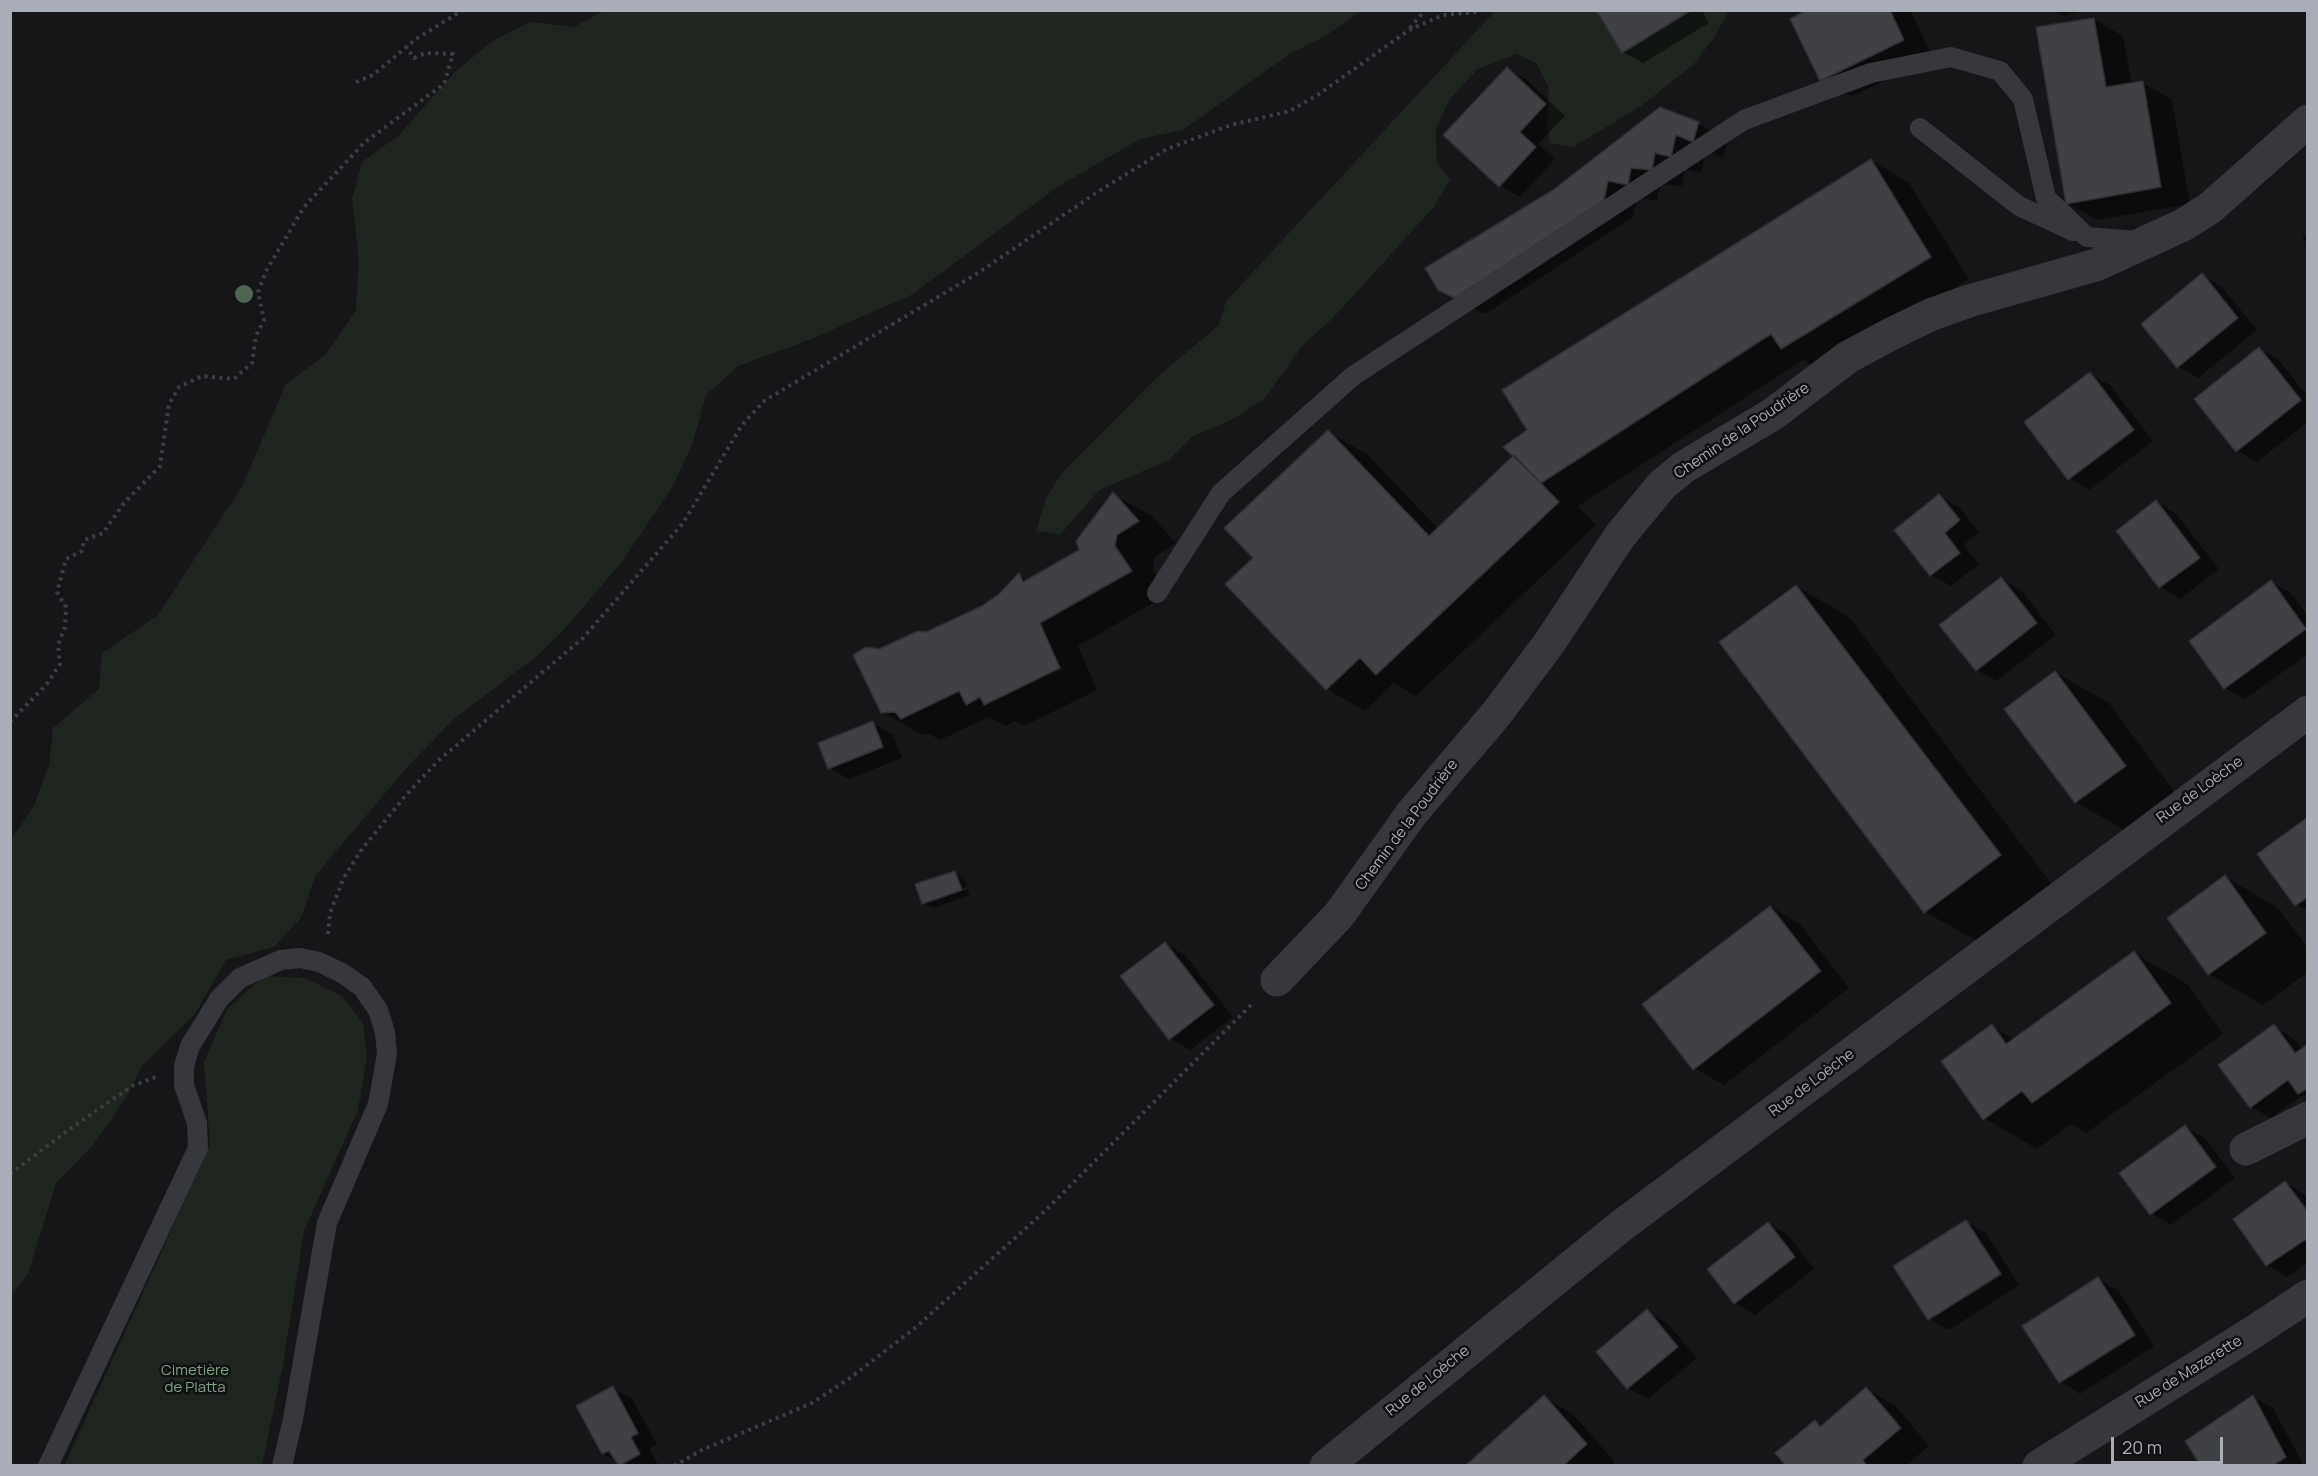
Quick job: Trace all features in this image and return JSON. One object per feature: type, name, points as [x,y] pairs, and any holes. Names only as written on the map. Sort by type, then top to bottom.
[{"type":"street","name":"Chemin de la Poudrière","points":[[1277,981],[1339,915],[1412,813],[1497,713],[1550,642],[1620,536],[1662,485],[1684,467],[1773,414],[1848,357],[1891,334],[1930,315],[2022,285],[2076,272],[2148,242],[2210,208],[2307,121]]},
{"type":"street","name":"Rue de Loèche","points":[[1326,1466],[1621,1226],[2307,712]]},
{"type":"street","points":[[2246,1149],[2307,1118]]},
{"type":"street","name":"Rue de Mazerette","points":[[2039,1466],[2256,1331],[2307,1296]]},
{"type":"lane","points":[[1157,594],[1221,493],[1353,376],[1744,120],[1871,73],[1951,57],[2000,71],[2023,99],[2046,198],[2087,237]]},
{"type":"lane","points":[[1920,128],[2019,206],[2087,237],[2148,242]]},
{"type":"lane","points":[[48,1466],[198,1148],[197,1123],[184,1085],[184,1066],[190,1046],[219,999],[240,978],[281,960],[300,958],[319,962],[342,973],[362,987],[378,1010],[385,1032],[385,1077],[378,1104],[327,1223],[293,1419],[282,1466]]},
{"type":"path","points":[[356,82],[373,75],[406,47],[463,10]]},
{"type":"path","points":[[1409,30],[1425,10]]},
{"type":"path","points":[[342,973],[327,945],[330,913],[343,879],[362,849],[405,795],[439,760],[583,638],[683,523],[736,435],[764,401],[978,273],[1099,191],[1167,149],[1231,125],[1290,111],[1319,94],[1409,30],[1443,15],[1476,12]]},
{"type":"path","points":[[10,722],[47,684],[60,664],[58,645],[65,627],[66,607],[57,592],[66,559],[82,551],[84,540],[103,533],[124,503],[160,466],[169,404],[179,387],[202,376],[234,379],[252,363],[255,336],[264,320],[258,292],[266,271],[304,207],[365,142],[444,84],[453,54],[425,53],[414,58],[406,47]]},
{"type":"path","points":[[674,1466],[702,1450],[812,1403],[850,1378],[915,1328],[1045,1211],[1277,981]]},
{"type":"path","points":[[10,1174],[132,1086],[184,1066]]},
{"type":"green space","points":[[605,10],[1361,11],[1324,37],[1291,53],[1183,130],[1140,139],[1059,186],[911,295],[809,340],[738,366],[706,395],[693,442],[673,486],[621,563],[561,633],[538,655],[455,718],[410,764],[315,876],[301,918],[274,947],[226,960],[195,1014],[142,1066],[127,1096],[93,1145],[56,1183],[28,1274],[11,1295],[11,839],[33,808],[49,765],[53,728],[99,689],[102,653],[157,616],[242,487],[286,384],[326,354],[356,310],[359,260],[352,199],[362,162],[399,135],[453,74],[492,41],[530,22],[574,27]]},
{"type":"green space","points":[[1495,11],[1729,11],[1713,39],[1694,64],[1641,106],[1573,147],[1550,143],[1547,124],[1549,88],[1536,63],[1517,54],[1478,69],[1449,100],[1436,129],[1437,163],[1450,180],[1433,208],[1333,318],[1304,344],[1264,399],[1233,419],[1193,436],[1169,460],[1099,490],[1060,535],[1036,531],[1046,498],[1062,473],[1156,378],[1219,325],[1226,301]]},
{"type":"green space","name":"Cimetière de Platta","points":[[264,976],[305,978],[342,996],[363,1024],[367,1056],[358,1110],[304,1231],[283,1365],[262,1465],[64,1466],[210,1145],[204,1062],[227,1009]]},
{"type":"building","points":[[1596,10],[1690,10],[1690,11],[1622,53]]},
{"type":"building","points":[[1807,10],[1890,10],[1904,40],[1820,81],[1790,19]]},
{"type":"building","points":[[2094,18],[2106,87],[2143,81],[2161,187],[2066,204],[2036,27]]},
{"type":"building","points":[[1507,67],[1546,104],[1520,132],[1536,147],[1499,187],[1443,135]]},
{"type":"building","points":[[1660,107],[1699,122],[1693,142],[1676,135],[1671,157],[1655,153],[1652,170],[1631,168],[1628,185],[1608,181],[1604,200],[1455,298],[1438,290],[1425,268],[1553,190]]},
{"type":"building","points":[[1871,159],[1931,257],[1781,349],[1771,334],[1541,483],[1503,447],[1527,430],[1502,390]]},
{"type":"building","points":[[2202,273],[2238,318],[2177,368],[2141,324]]},
{"type":"building","points":[[2259,347],[2301,400],[2236,452],[2194,399]]},
{"type":"building","points":[[2090,372],[2134,430],[2068,480],[2024,422]]},
{"type":"building","points":[[1328,430],[1429,536],[1514,455],[1559,502],[1376,675],[1360,658],[1326,690],[1225,584],[1253,558],[1224,528]]},
{"type":"building","points":[[1113,492],[1139,521],[1117,535],[1115,546],[1132,571],[1040,623],[1060,668],[984,705],[980,697],[966,705],[959,691],[901,719],[895,712],[881,713],[853,655],[866,647],[879,649],[918,631],[926,632],[982,606],[999,594],[1019,573],[1023,582],[1079,550],[1076,541]]},
{"type":"building","points":[[1939,494],[1960,520],[1945,533],[1960,553],[1930,576],[1894,530]]},
{"type":"building","points":[[2156,500],[2200,558],[2159,588],[2116,531]]},
{"type":"building","points":[[2001,577],[2037,623],[1976,671],[1939,625]]},
{"type":"building","points":[[2271,580],[2306,629],[2224,689],[2189,641]]},
{"type":"building","points":[[1796,585],[2001,855],[1924,913],[1719,642]]},
{"type":"building","points":[[2055,671],[2126,766],[2075,803],[2004,709]]},
{"type":"building","points":[[873,721],[883,747],[828,769],[818,743]]},
{"type":"building","points":[[2308,817],[2308,897],[2295,906],[2257,854]]},
{"type":"building","points":[[955,871],[962,890],[922,904],[915,884]]},
{"type":"building","points":[[2225,875],[2266,933],[2208,975],[2167,918]]},
{"type":"building","points":[[1770,906],[1821,971],[1693,1070],[1642,1004]]},
{"type":"building","points":[[1165,942],[1214,1005],[1169,1040],[1120,976]]},
{"type":"building","points":[[2134,951],[2171,1003],[2032,1103],[2022,1091],[1983,1120],[1941,1061],[1992,1024],[2006,1044]]},
{"type":"building","points":[[2274,1024],[2295,1053],[2308,1044],[2308,1088],[2298,1094],[2288,1080],[2250,1108],[2218,1065]]},
{"type":"building","points":[[2185,1125],[2216,1167],[2150,1215],[2119,1173]]},
{"type":"building","points":[[2285,1181],[2308,1212],[2308,1238],[2266,1266],[2233,1219]]},
{"type":"building","points":[[1966,1220],[2001,1274],[1928,1320],[1893,1266]]},
{"type":"building","points":[[1768,1222],[1795,1257],[1734,1304],[1707,1269]]},
{"type":"building","points":[[2098,1277],[2135,1335],[2059,1383],[2022,1326]]},
{"type":"building","points":[[1647,1309],[1678,1347],[1627,1389],[1596,1352]]},
{"type":"building","points":[[613,1386],[638,1433],[631,1437],[640,1454],[619,1466],[609,1451],[602,1454],[576,1406]]},
{"type":"building","points":[[1866,1387],[1901,1428],[1863,1460],[1867,1466],[1786,1466],[1775,1453],[1815,1420],[1820,1427]]},
{"type":"building","points":[[1544,1395],[1587,1444],[1563,1466],[1465,1466]]},
{"type":"building","points":[[2253,1395],[2286,1457],[2272,1466],[2201,1466],[2185,1441]]}]
